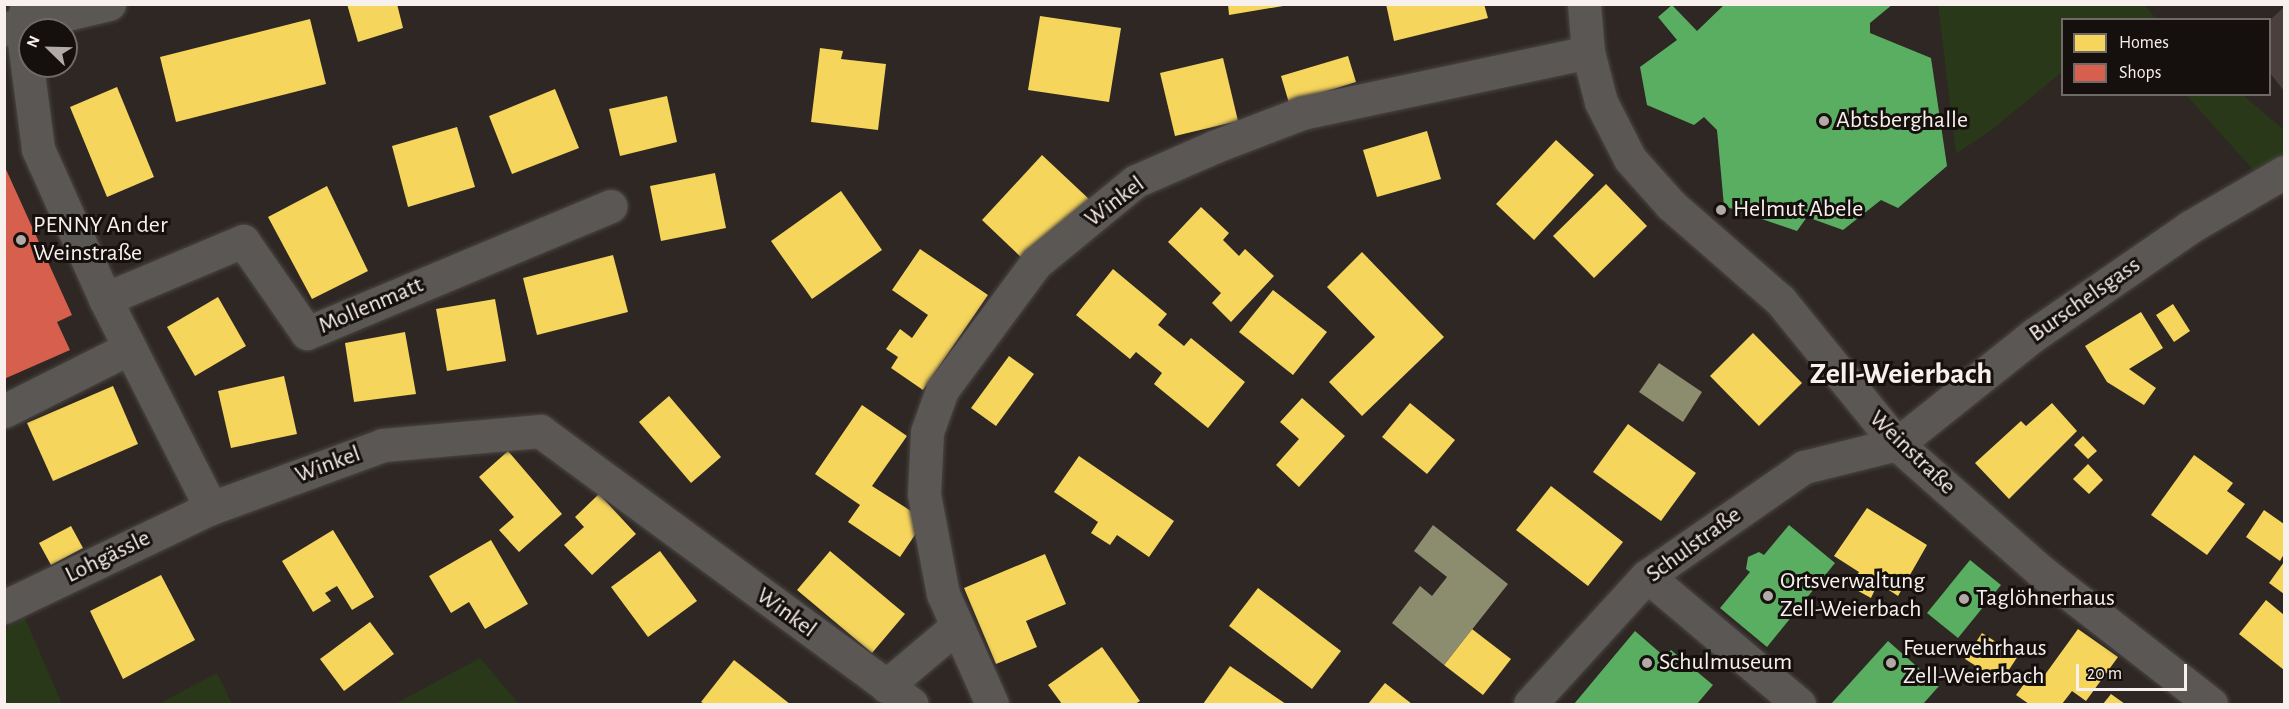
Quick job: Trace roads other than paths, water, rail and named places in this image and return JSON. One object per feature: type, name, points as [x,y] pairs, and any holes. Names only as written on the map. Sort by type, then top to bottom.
[{"type":"street","points":[[29,18],[109,4]]},
{"type":"street","name":"Weinstraße","points":[[1584,4],[1588,52],[1601,102],[1630,159],[1671,205],[1780,300],[1897,444],[2043,573],[2211,705]]},
{"type":"street","name":"Winkel","points":[[992,705],[943,594],[924,494],[927,432],[942,390],[1036,263],[1136,181],[1216,146],[1302,113],[1588,52]]},
{"type":"street","points":[[27,78],[38,149],[105,300],[211,508]]},
{"type":"street","name":"Burschelsgass","points":[[1897,444],[2035,334],[2190,227],[2284,172]]},
{"type":"street","name":"Mollenmatt","points":[[105,300],[243,241],[307,333],[611,206]]},
{"type":"street","points":[[4,411],[129,348]]},
{"type":"street","name":"Winkel","points":[[211,508],[383,445],[540,431],[898,695],[956,627]]},
{"type":"street","name":"Schulstraße","points":[[1530,705],[1647,576],[1804,467],[1897,444]]},
{"type":"street","name":"Lohgässle","points":[[4,607],[211,508]]},
{"type":"street","points":[[1647,576],[1799,705]]},
{"type":"place","name":"Abtsberghalle","points":[[1824,121]]},
{"type":"place","name":"Helmut Abele","points":[[1721,210]]},
{"type":"place","name":"PENNY An der Weinstraße","points":[[21,240]]},
{"type":"place","name":"Ortsverwaltung Zell-Weierbach","points":[[1768,596]]},
{"type":"place","name":"Taglöhnerhaus","points":[[1964,599]]},
{"type":"place","name":"Schulmuseum","points":[[1647,663]]},
{"type":"place","name":"Feuerwehrhaus Zell-Weierbach","points":[[1891,663]]},
{"type":"district","name":"Zell-Weierbach","points":[[1901,374]]}]
